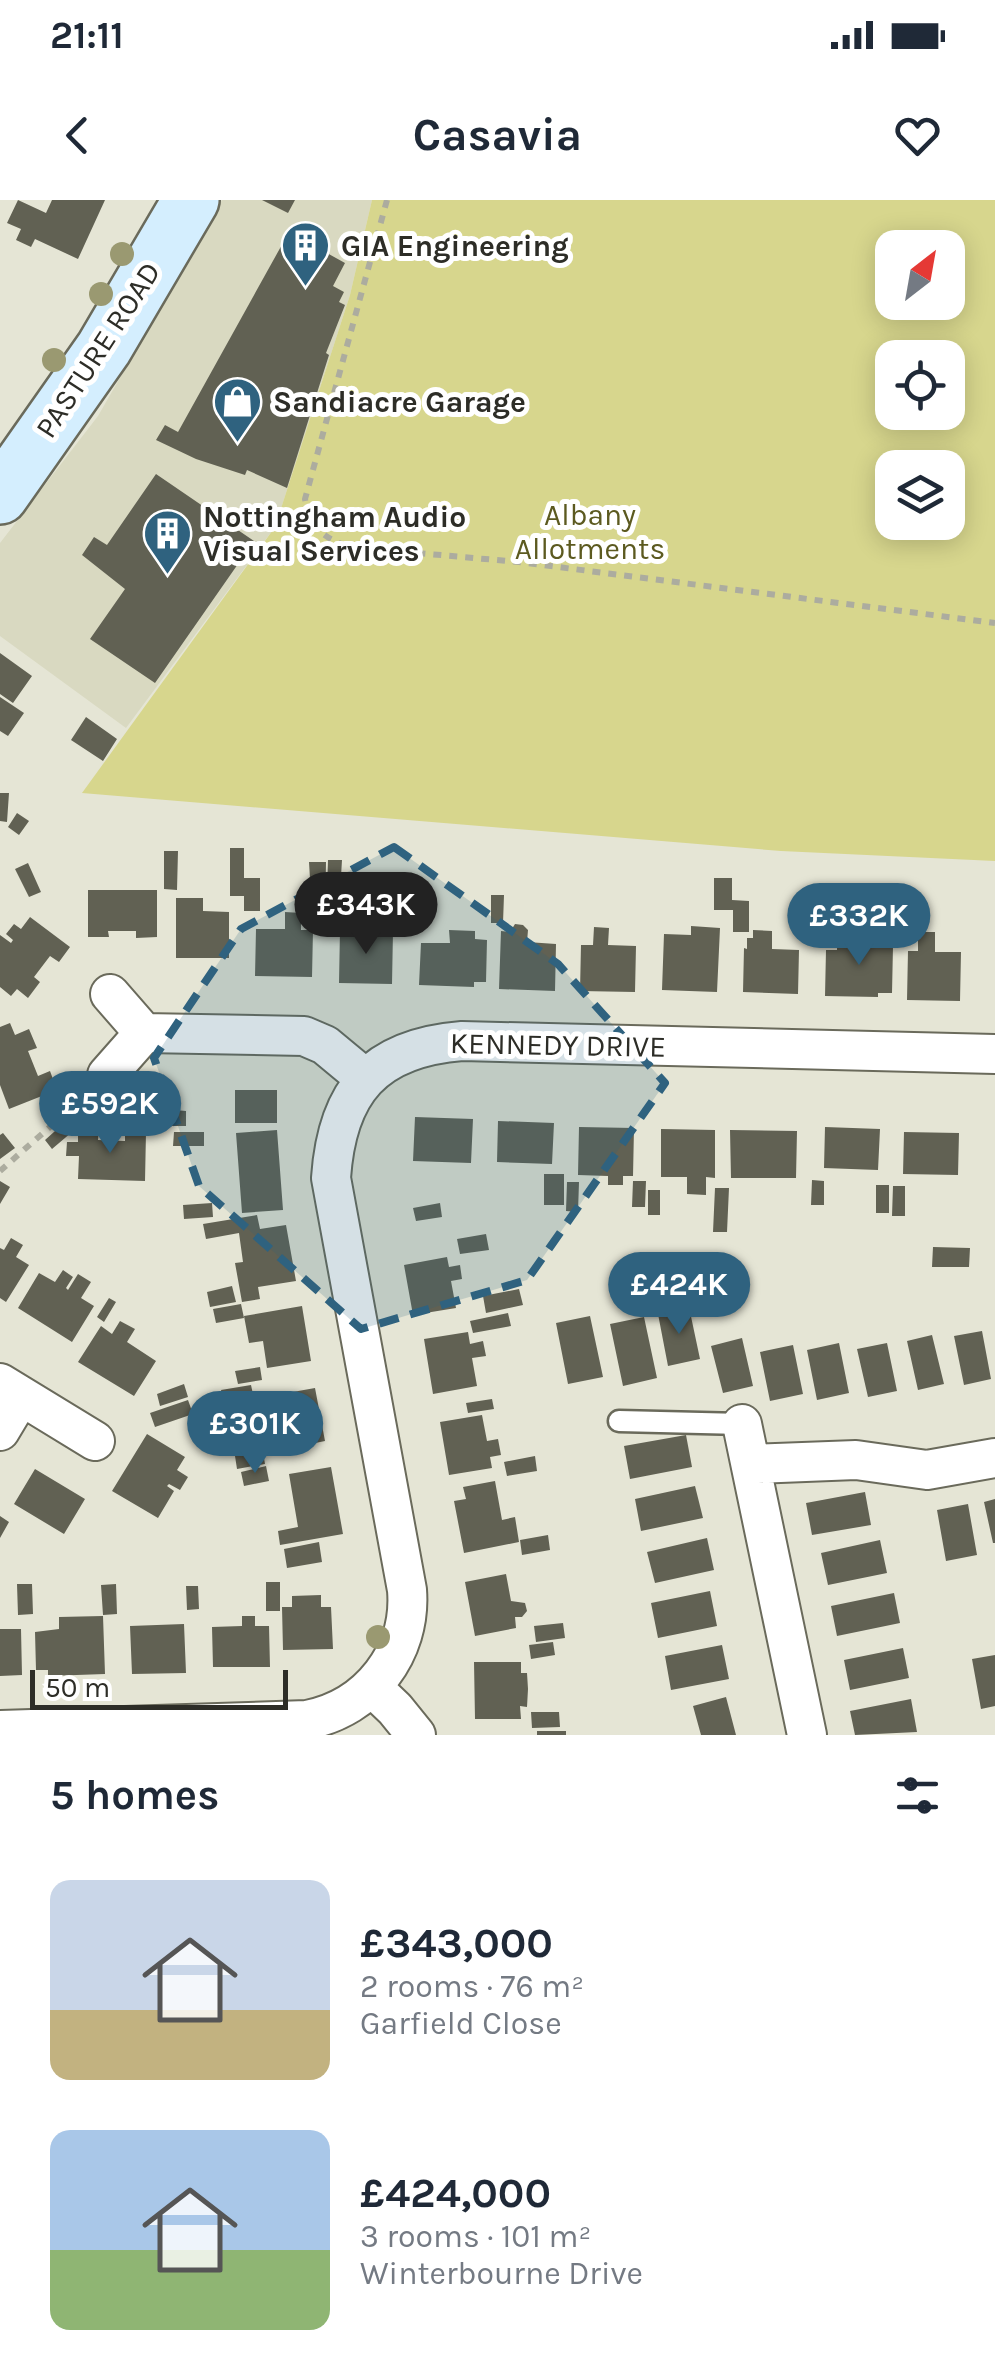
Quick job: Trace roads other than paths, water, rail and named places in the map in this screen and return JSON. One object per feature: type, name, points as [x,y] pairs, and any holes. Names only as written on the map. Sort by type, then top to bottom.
[{"type":"main road","name":"PASTURE ROAD","points":[[2,489],[104,348],[192,200]]},
{"type":"street","points":[[110,994],[144,1033],[304,1036],[324,1045],[366,1079]]},
{"type":"street","points":[[107,1074],[144,1033]]},
{"type":"street","name":"KENNEDY DRIVE","points":[[0,1730],[307,1720],[344,1709],[372,1688],[397,1651],[409,1617],[331,1178],[341,1123],[366,1079],[379,1065],[405,1052],[462,1041],[995,1054]]},
{"type":"street","points":[[0,1431],[11,1389],[95,1441]]},
{"type":"street","points":[[742,1424],[807,1735]]},
{"type":"street","points":[[752,1464],[856,1460],[927,1470],[995,1458]]},
{"type":"street","points":[[372,1688],[395,1708],[416,1735]]},
{"type":"lane","points":[[619,1421],[742,1424]]},
{"type":"place","name":"GIA Engineering","points":[[306,288]]},
{"type":"place","name":"Sandiacre Garage","points":[[238,444]]},
{"type":"place","name":"Nottingham Audio Visual Services","points":[[168,576]]},
{"type":"park label","name":"Albany Allotments","points":[[590,532]]}]
